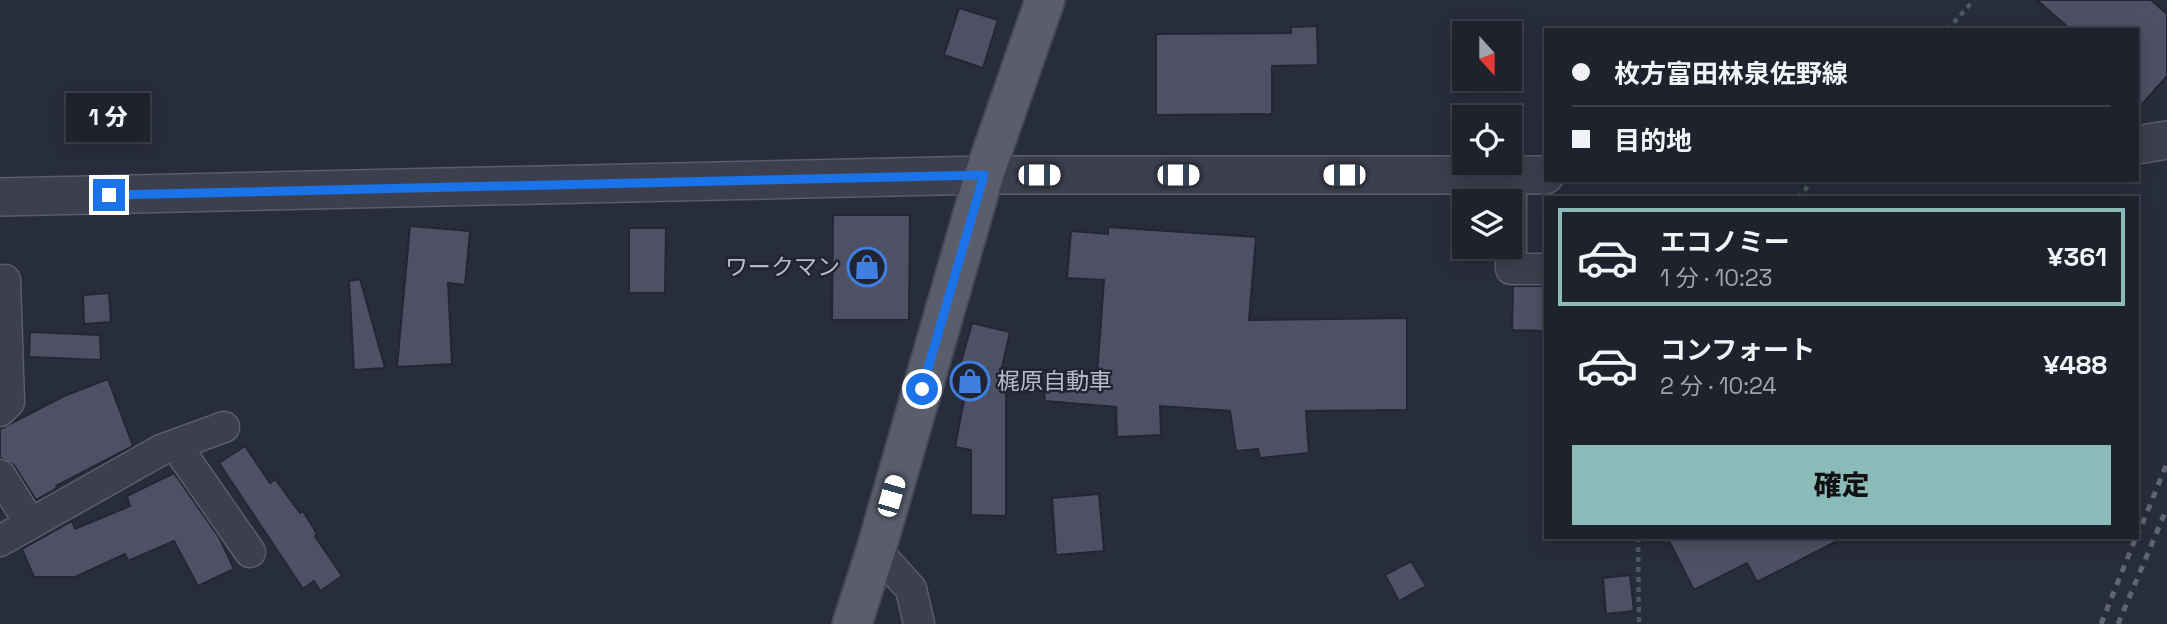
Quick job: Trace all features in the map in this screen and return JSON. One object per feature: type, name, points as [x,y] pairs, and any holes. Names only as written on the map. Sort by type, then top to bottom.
[{"type":"main road","points":[[852,624],[876,550],[984,175],[1045,0]]},
{"type":"street","points":[[2139,145],[2167,141]]},
{"type":"street","points":[[0,197],[984,175],[1528,175],[1511,269],[1544,269]]},
{"type":"street","points":[[0,411],[9,402],[5,280]]},
{"type":"street","points":[[0,541],[161,450],[224,427]]},
{"type":"street","points":[[177,446],[250,552]]},
{"type":"street","points":[[0,475],[30,523]]},
{"type":"street","points":[[876,550],[911,589],[919,624]]},
{"type":"path","points":[[1949,28],[1974,0]]},
{"type":"path","points":[[1800,196],[1811,182]]},
{"type":"path","points":[[1638,539],[1639,624]]},
{"type":"building","points":[[2037,0],[2151,0],[2167,14],[2167,76],[2139,108],[2139,28],[2069,28]]},
{"type":"building","points":[[959,8],[998,20],[983,68],[944,55]]},
{"type":"building","points":[[1317,26],[1318,65],[1272,66],[1272,114],[1156,115],[1156,34],[1291,33],[1291,27]]},
{"type":"building","points":[[833,215],[910,215],[909,320],[832,320]]},
{"type":"building","points":[[410,226],[470,231],[465,285],[448,283],[452,364],[397,367]]},
{"type":"building","points":[[1108,227],[1256,237],[1249,320],[1407,318],[1407,410],[1306,411],[1309,453],[1260,458],[1258,449],[1236,451],[1230,411],[1160,406],[1161,435],[1117,437],[1116,407],[1045,401],[1042,370],[1097,375],[1104,280],[1067,278],[1071,231],[1108,234]]},
{"type":"building","points":[[629,228],[666,228],[665,293],[629,293]]},
{"type":"building","points":[[360,279],[385,368],[354,370],[349,281]]},
{"type":"building","points":[[1513,286],[1544,286],[1544,331],[1512,330]]},
{"type":"building","points":[[109,293],[111,322],[84,324],[83,295]]},
{"type":"building","points":[[972,323],[1010,332],[1002,367],[1006,367],[1006,516],[971,515],[971,450],[955,447],[966,390],[954,387]]},
{"type":"building","points":[[30,332],[100,335],[101,360],[29,357]]},
{"type":"building","points":[[108,379],[133,446],[56,486],[57,488],[36,500],[14,465],[0,458],[0,429],[64,396]]},
{"type":"building","points":[[245,446],[270,483],[275,479],[300,513],[303,511],[317,534],[315,536],[342,576],[320,591],[314,581],[303,589],[219,463]]},
{"type":"building","points":[[174,473],[219,537],[234,569],[198,586],[174,541],[128,561],[125,554],[75,577],[34,577],[22,549],[72,521],[75,529],[130,506],[127,496]]},
{"type":"building","points":[[1099,494],[1104,551],[1056,555],[1052,498]]},
{"type":"building","points":[[1668,539],[1841,539],[1757,582],[1747,563],[1694,590]]},
{"type":"building","points":[[1411,561],[1426,586],[1399,601],[1385,575]]},
{"type":"building","points":[[1630,575],[1634,611],[1606,614],[1603,578]]},
{"type":"railway","points":[[2139,532],[2167,463]]},
{"type":"railway","points":[[2118,624],[2167,508]]},
{"type":"railway","points":[[2101,624],[2135,539]]},
{"type":"place","name":"ワークマン","points":[[867,267]]},
{"type":"place","name":"梶原自動車","points":[[970,381]]},
{"type":"route","points":[[109,195],[984,175],[922,389]]}]
